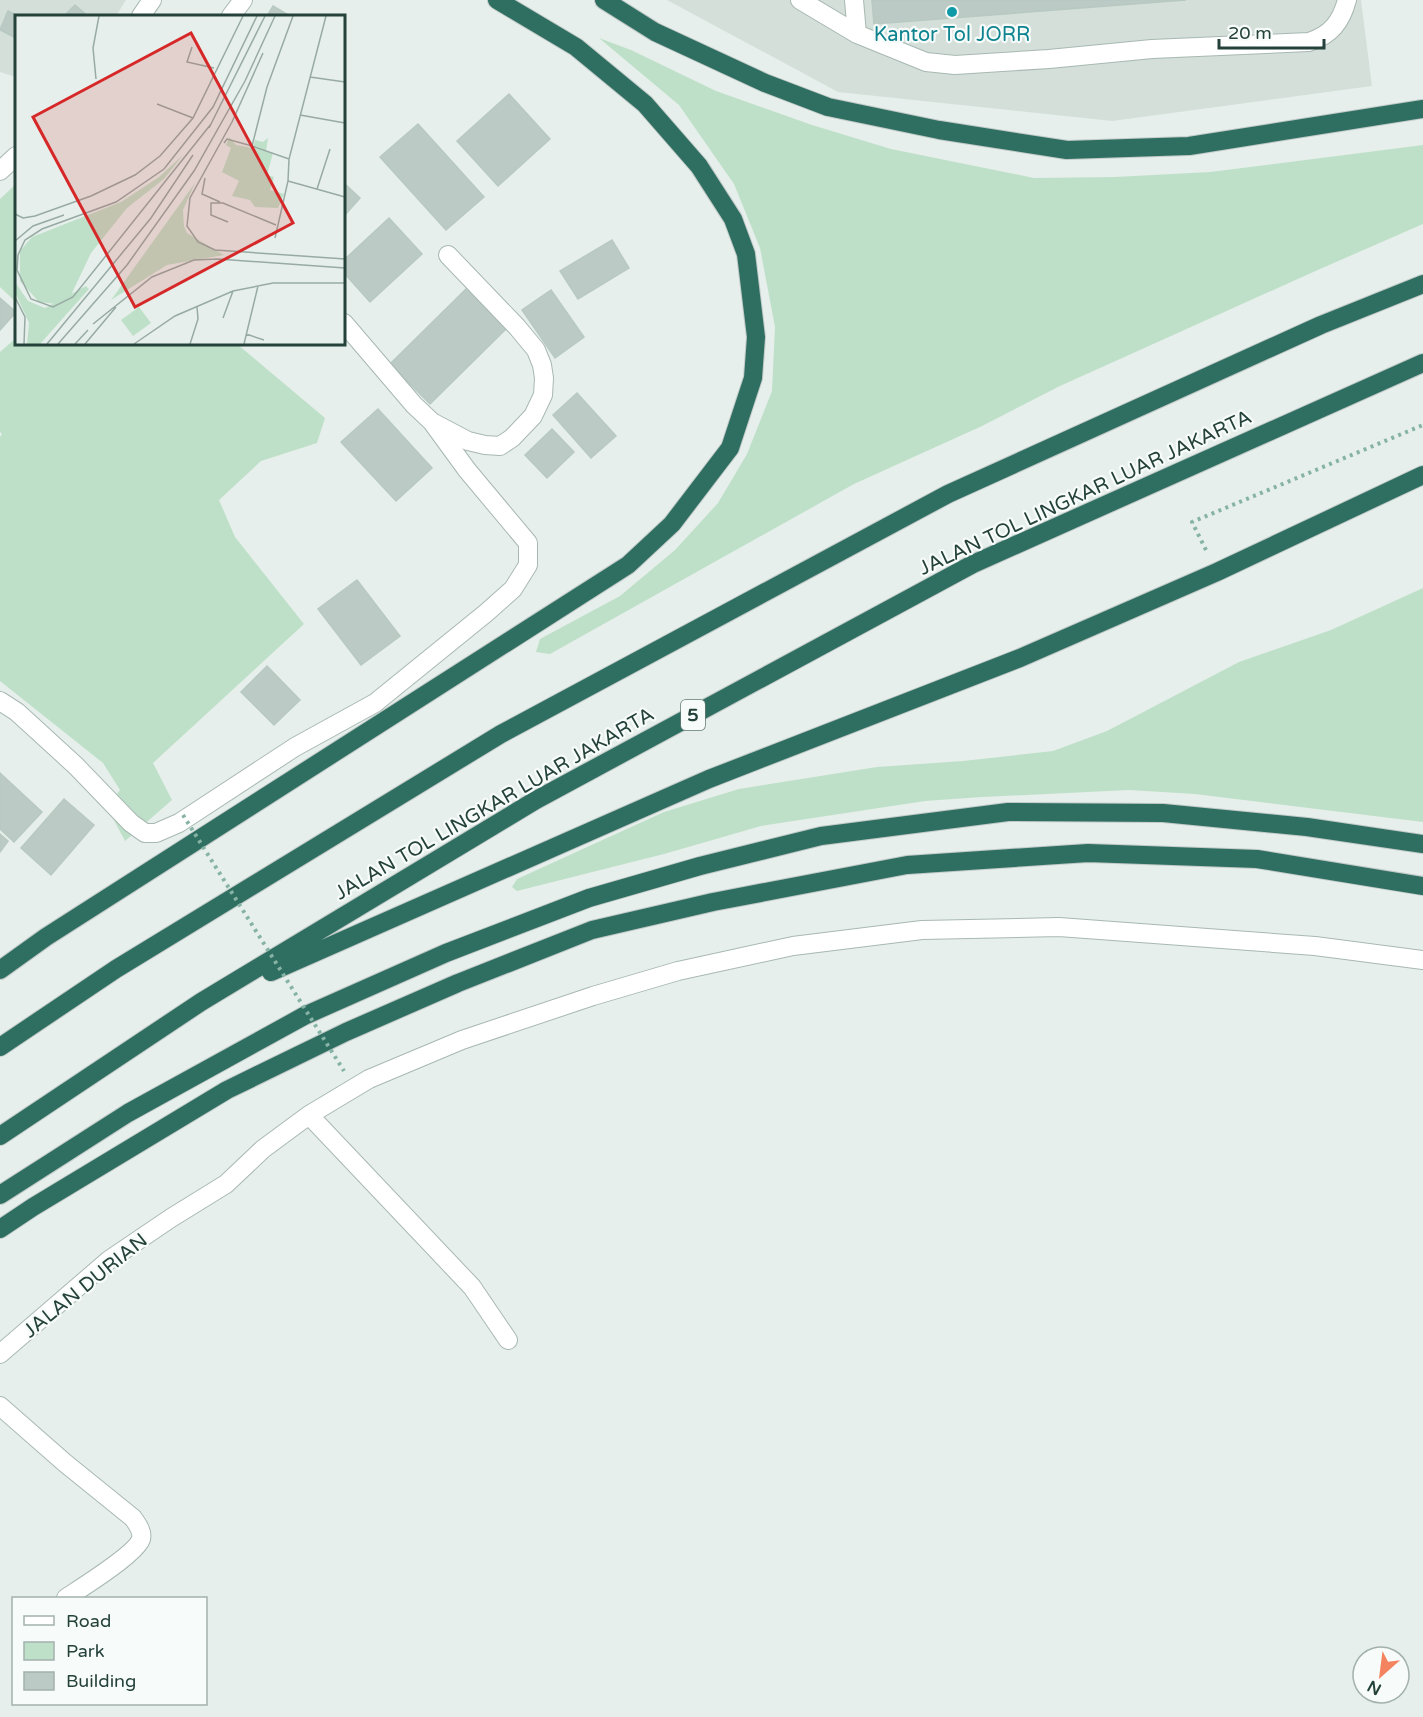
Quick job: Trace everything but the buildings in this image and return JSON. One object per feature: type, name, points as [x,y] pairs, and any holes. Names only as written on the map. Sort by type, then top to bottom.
[{"type":"highway","points":[[0,970],[46,937],[628,565],[672,524],[730,448],[753,378],[756,337],[746,254],[733,219],[699,166],[645,104],[576,47],[497,0]]},
{"type":"highway","points":[[604,0],[655,32],[765,83],[828,107],[939,130],[1067,150],[1190,146],[1423,109]]},
{"type":"highway","points":[[0,1047],[116,969],[501,734],[927,505],[1321,325],[1423,284]]},
{"type":"highway","name":"JALAN TOL LINGKAR LUAR JAKARTA","points":[[0,1136],[201,1002],[536,800],[974,564],[1423,363]]},
{"type":"highway","points":[[201,1002],[709,779],[1020,658],[1217,572],[1423,475]]},
{"type":"highway","points":[[0,1195],[129,1113],[304,1016],[446,953],[590,898],[700,866],[821,836],[1008,812],[1162,813],[1307,827],[1423,844]]},
{"type":"highway","points":[[0,1229],[227,1090],[346,1032],[458,983],[592,930],[713,902],[907,865],[1088,853],[1257,859],[1423,886]]},
{"type":"street","points":[[142,15],[152,0]]},
{"type":"street","points":[[232,15],[243,0]]},
{"type":"street","points":[[800,0],[857,34],[926,62],[955,65],[1152,49],[1309,42],[1322,38],[1334,28],[1341,20],[1347,0]]},
{"type":"street","points":[[854,0],[857,34]]},
{"type":"street","points":[[0,171],[15,157]]},
{"type":"street","points":[[432,422],[468,441],[485,446],[500,446],[512,438],[533,416],[545,387],[542,365],[536,350],[518,327],[448,255]]},
{"type":"street","points":[[0,701],[17,712],[62,752],[131,823],[145,833],[156,833],[179,823],[295,747],[375,703],[513,589],[528,565],[528,543],[467,470],[432,422],[414,405],[345,324]]},
{"type":"street","name":"JALAN DURIAN","points":[[0,1354],[109,1260],[226,1184],[263,1149],[309,1114],[369,1079],[462,1040],[592,996],[678,971],[793,946],[922,930],[1059,927],[1315,946],[1423,960]]},
{"type":"street","points":[[309,1114],[472,1287],[508,1340]]},
{"type":"street","points":[[0,1406],[64,1463],[133,1518],[141,1529],[141,1539],[132,1551],[69,1597]]},
{"type":"path","points":[[1217,572],[1192,522],[1423,425]]},
{"type":"path","points":[[183,815],[344,1071]]},
{"type":"shaded area","points":[[0,0],[126,0],[117,15],[15,15],[15,77],[0,72]]},
{"type":"shaded area","points":[[667,0],[1361,0],[1372,86],[1112,121],[838,92]]},
{"type":"green space","points":[[599,38],[631,50],[716,91],[812,125],[891,149],[1034,178],[1210,172],[1423,145],[1423,224],[1060,386],[982,426],[854,484],[550,654],[536,652],[540,639],[620,596],[675,550],[718,503],[747,454],[772,391],[775,327],[760,248],[734,184],[679,105]]},
{"type":"green space","points":[[15,185],[15,301],[0,287],[0,199]]},
{"type":"green space","points":[[15,339],[15,345],[238,345],[325,418],[317,443],[261,461],[219,500],[235,537],[304,624],[153,763],[172,800],[125,841],[107,807],[120,790],[103,763],[0,681],[0,437],[2,434],[0,432],[0,352]]},
{"type":"green space","points":[[1423,588],[1423,822],[1195,794],[1129,790],[925,801],[761,826],[664,854],[517,891],[512,887],[517,879],[664,812],[739,789],[877,767],[963,761],[1053,751],[1107,731],[1239,662],[1331,630]]},
{"type":"place","name":"Kantor Tol JORR","points":[[952,12]]}]
